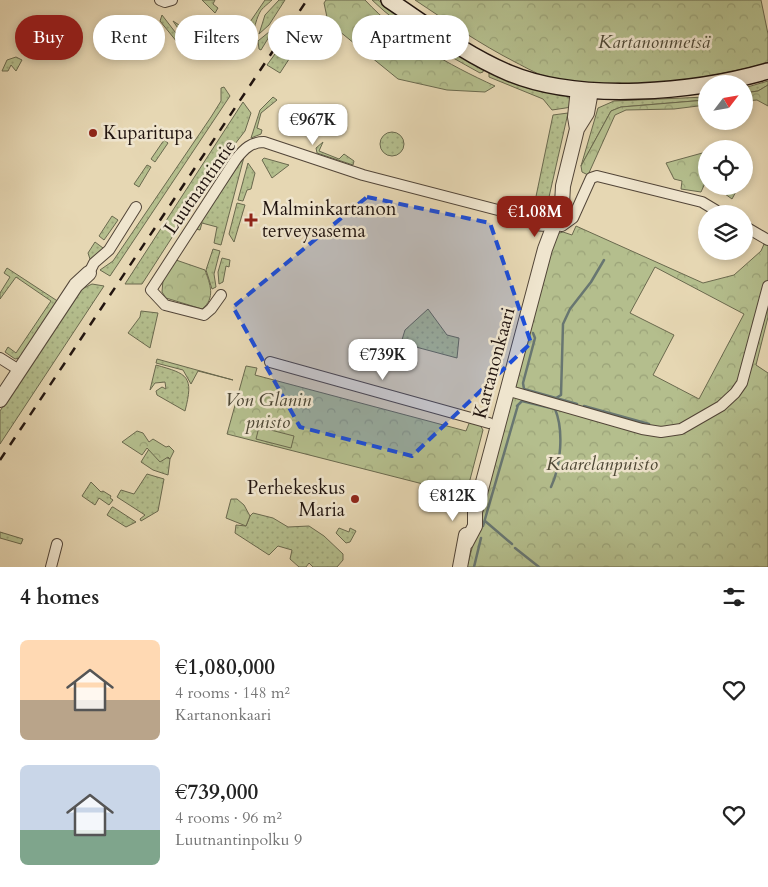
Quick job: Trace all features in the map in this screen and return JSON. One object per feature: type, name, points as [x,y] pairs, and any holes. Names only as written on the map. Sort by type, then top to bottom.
[{"type":"main road","points":[[389,0],[489,64],[533,81],[584,90],[676,87],[731,80],[768,71]]},
{"type":"street","points":[[160,0],[165,2],[172,0]]},
{"type":"street","name":"Kartanonkaari","points":[[460,567],[466,543],[476,526],[474,512],[506,390],[552,224],[562,204],[563,186],[577,129],[586,113],[584,90]]},
{"type":"street","name":"Luutnantintie","points":[[220,295],[211,310],[204,315],[165,305],[152,290],[236,159],[244,150],[257,142],[264,142],[379,179],[525,217],[537,226],[543,227],[552,224]]},
{"type":"street","points":[[552,224],[562,226],[573,218],[591,178],[597,176],[702,202],[707,205]]},
{"type":"street","points":[[0,400],[76,285],[89,273],[94,263],[108,250],[136,207]]},
{"type":"street","points":[[753,231],[768,240]]},
{"type":"street","points":[[506,390],[642,429],[661,432],[681,429],[721,406],[742,383],[768,286]]},
{"type":"street","points":[[0,358],[19,370]]},
{"type":"street","points":[[270,362],[489,423]]},
{"type":"street","points":[[51,567],[57,544]]},
{"type":"highlighted area","points":[[367,197],[490,223],[531,343],[412,456],[300,427],[233,307]]},
{"type":"green space","points":[[202,0],[215,0],[213,4],[218,8],[215,13]]},
{"type":"green space","points":[[265,0],[272,0],[260,12],[258,17],[258,15],[255,15]]},
{"type":"green space","points":[[279,0],[285,0],[275,15],[268,15],[268,26],[259,34],[265,15]]},
{"type":"green space","points":[[326,0],[365,0],[380,15],[352,15],[352,42],[342,33],[342,15],[327,15],[324,3]]},
{"type":"green space","points":[[372,0],[378,0],[401,15],[389,15]]},
{"type":"green space","name":"Kartanonmetsä","points":[[415,0],[761,0],[768,34],[768,63],[661,83],[605,86],[578,84],[538,74],[477,40],[469,35],[469,15],[438,15]]},
{"type":"green space","points":[[165,19],[175,32],[175,40],[165,27]]},
{"type":"green space","points":[[268,33],[268,38],[261,50],[259,49],[258,41]]},
{"type":"green space","points":[[15,57],[15,60],[22,60],[16,71],[11,65],[8,71],[2,71],[7,60]]},
{"type":"green space","points":[[469,58],[484,68],[483,72],[480,73],[456,60],[469,60]]},
{"type":"green space","points":[[271,60],[288,60],[280,73],[267,65]]},
{"type":"green space","points":[[375,60],[443,60],[495,86],[485,92],[447,90],[398,79]]},
{"type":"green space","points":[[489,70],[565,95],[570,99],[572,107],[552,110],[543,99],[489,77]]},
{"type":"green space","points":[[768,81],[768,85],[758,91],[753,92],[753,85]]},
{"type":"green space","points":[[768,85],[768,106],[757,100],[753,100],[753,92]]},
{"type":"green space","points":[[224,87],[230,96],[110,276],[100,270],[113,261],[211,117],[221,101],[221,88]]},
{"type":"green space","points":[[273,97],[277,100],[261,113],[257,128],[262,130],[261,134],[251,138],[260,110]]},
{"type":"green space","points":[[698,97],[698,101],[621,107],[611,111],[581,166],[598,108],[614,101]]},
{"type":"green space","points":[[698,101],[698,106],[674,109],[626,110],[615,115],[588,175],[582,172],[581,166],[611,111],[621,107]]},
{"type":"green space","points":[[243,102],[251,113],[245,131],[218,166],[142,284],[125,284]]},
{"type":"green space","points":[[568,113],[549,197],[543,206],[534,206],[553,115]]},
{"type":"green space","points":[[392,132],[401,135],[404,144],[401,153],[392,156],[383,153],[380,144],[383,135]]},
{"type":"green space","points":[[164,140],[168,143],[155,162],[151,159]]},
{"type":"green space","points":[[323,142],[319,151],[339,159],[344,154],[354,161],[353,165],[317,153],[316,148]]},
{"type":"green space","points":[[698,154],[698,192],[681,189],[682,181],[674,179],[666,163]]},
{"type":"green space","points":[[244,157],[221,245],[214,243],[217,227],[202,223],[200,230],[196,229]]},
{"type":"green space","points":[[264,158],[289,165],[272,178],[262,160]]},
{"type":"green space","points":[[248,163],[255,173],[251,189],[247,190],[243,201],[238,200]]},
{"type":"green space","points":[[147,165],[151,167],[139,187],[134,184]]},
{"type":"green space","points":[[237,203],[245,205],[234,242],[229,234]]},
{"type":"green space","points":[[112,216],[118,220],[104,240],[99,236]]},
{"type":"green space","name":"Kaarelanpuisto","points":[[576,226],[703,283],[734,275],[761,251],[768,235],[768,317],[756,365],[768,373],[768,567],[467,567],[556,234],[563,232],[572,235]],"holes":[[[655,267],[744,314],[699,399],[653,375],[674,335],[630,313]]]},
{"type":"green space","points":[[95,242],[103,248],[99,254],[90,259],[88,253]]},
{"type":"green space","points":[[213,249],[220,251],[214,274],[216,287],[212,289],[206,270]]},
{"type":"green space","points":[[222,258],[230,260],[229,267],[226,266],[223,282],[219,284],[218,272]]},
{"type":"green space","points":[[176,260],[205,270],[211,291],[209,300],[202,309],[166,298],[162,292],[163,280]]},
{"type":"green space","points":[[7,268],[59,302],[20,358],[15,359],[5,352],[8,347],[16,353],[51,301],[16,277],[0,299],[0,293],[10,277],[4,273]]},
{"type":"green space","points":[[92,284],[104,286],[0,444],[0,411],[80,290]]},
{"type":"green space","points":[[428,309],[447,335],[459,338],[457,358],[401,343],[405,330]]},
{"type":"green space","points":[[141,311],[158,313],[150,348],[128,333],[140,317]]},
{"type":"green space","points":[[157,359],[233,380],[198,371],[191,384],[183,370],[156,363]]},
{"type":"green space","points":[[156,365],[182,374],[186,378],[189,390],[185,411],[157,395],[156,391],[162,387],[166,389],[165,382],[155,383],[150,390]]},
{"type":"green space","name":"Von Glanin puisto","points":[[246,366],[257,368],[255,375],[466,431],[470,421],[480,425],[483,430],[466,495],[227,434]]},
{"type":"green space","points":[[259,427],[294,436],[291,448],[256,439]]},
{"type":"green space","points":[[137,431],[143,433],[149,442],[153,439],[166,447],[169,446],[174,451],[170,459],[168,457],[160,462],[147,448],[142,455],[122,442]]},
{"type":"green space","points":[[149,449],[170,459],[168,475],[153,470],[141,462]]},
{"type":"green space","points":[[147,474],[164,479],[158,511],[141,521],[140,519],[145,515],[117,497],[121,490],[134,494]]},
{"type":"green space","points":[[91,482],[101,492],[103,491],[111,496],[110,498],[113,500],[109,505],[99,498],[95,505],[82,496]]},
{"type":"green space","points":[[231,499],[237,499],[244,505],[250,516],[246,526],[226,518]]},
{"type":"green space","points":[[112,507],[136,522],[126,527],[107,515]]},
{"type":"green space","points":[[253,513],[273,518],[288,527],[309,526],[324,536],[343,554],[343,560],[337,567],[313,567],[309,563],[306,567],[299,567],[290,559],[292,550],[278,546],[269,555],[235,533],[236,525],[246,526]]},
{"type":"green space","points":[[339,528],[349,532],[350,528],[356,531],[350,542],[346,543],[336,533]]},
{"type":"green space","points":[[0,532],[23,539],[21,544],[0,538]]},
{"type":"waterway","points":[[556,398],[561,395],[563,324],[570,309],[591,282],[604,260]]},
{"type":"waterway","points":[[533,333],[535,338],[523,383],[524,389],[577,404]]},
{"type":"waterway","points":[[517,406],[522,401],[555,409]]},
{"type":"waterway","points":[[483,526],[518,405]]},
{"type":"waterway","points":[[584,406],[649,424]]},
{"type":"waterway","points":[[551,487],[557,469],[560,448],[560,427],[555,409]]},
{"type":"waterway","points":[[485,521],[512,544]]},
{"type":"waterway","points":[[474,567],[481,538]]},
{"type":"waterway","points":[[515,548],[539,567]]},
{"type":"railway","points":[[0,460],[307,0]]},
{"type":"place","name":"Kuparitupa","points":[[93,133]]},
{"type":"place","name":"Malminkartanon terveysasema","points":[[251,220]]},
{"type":"place","name":"Perhekeskus Maria","points":[[355,499]]}]
